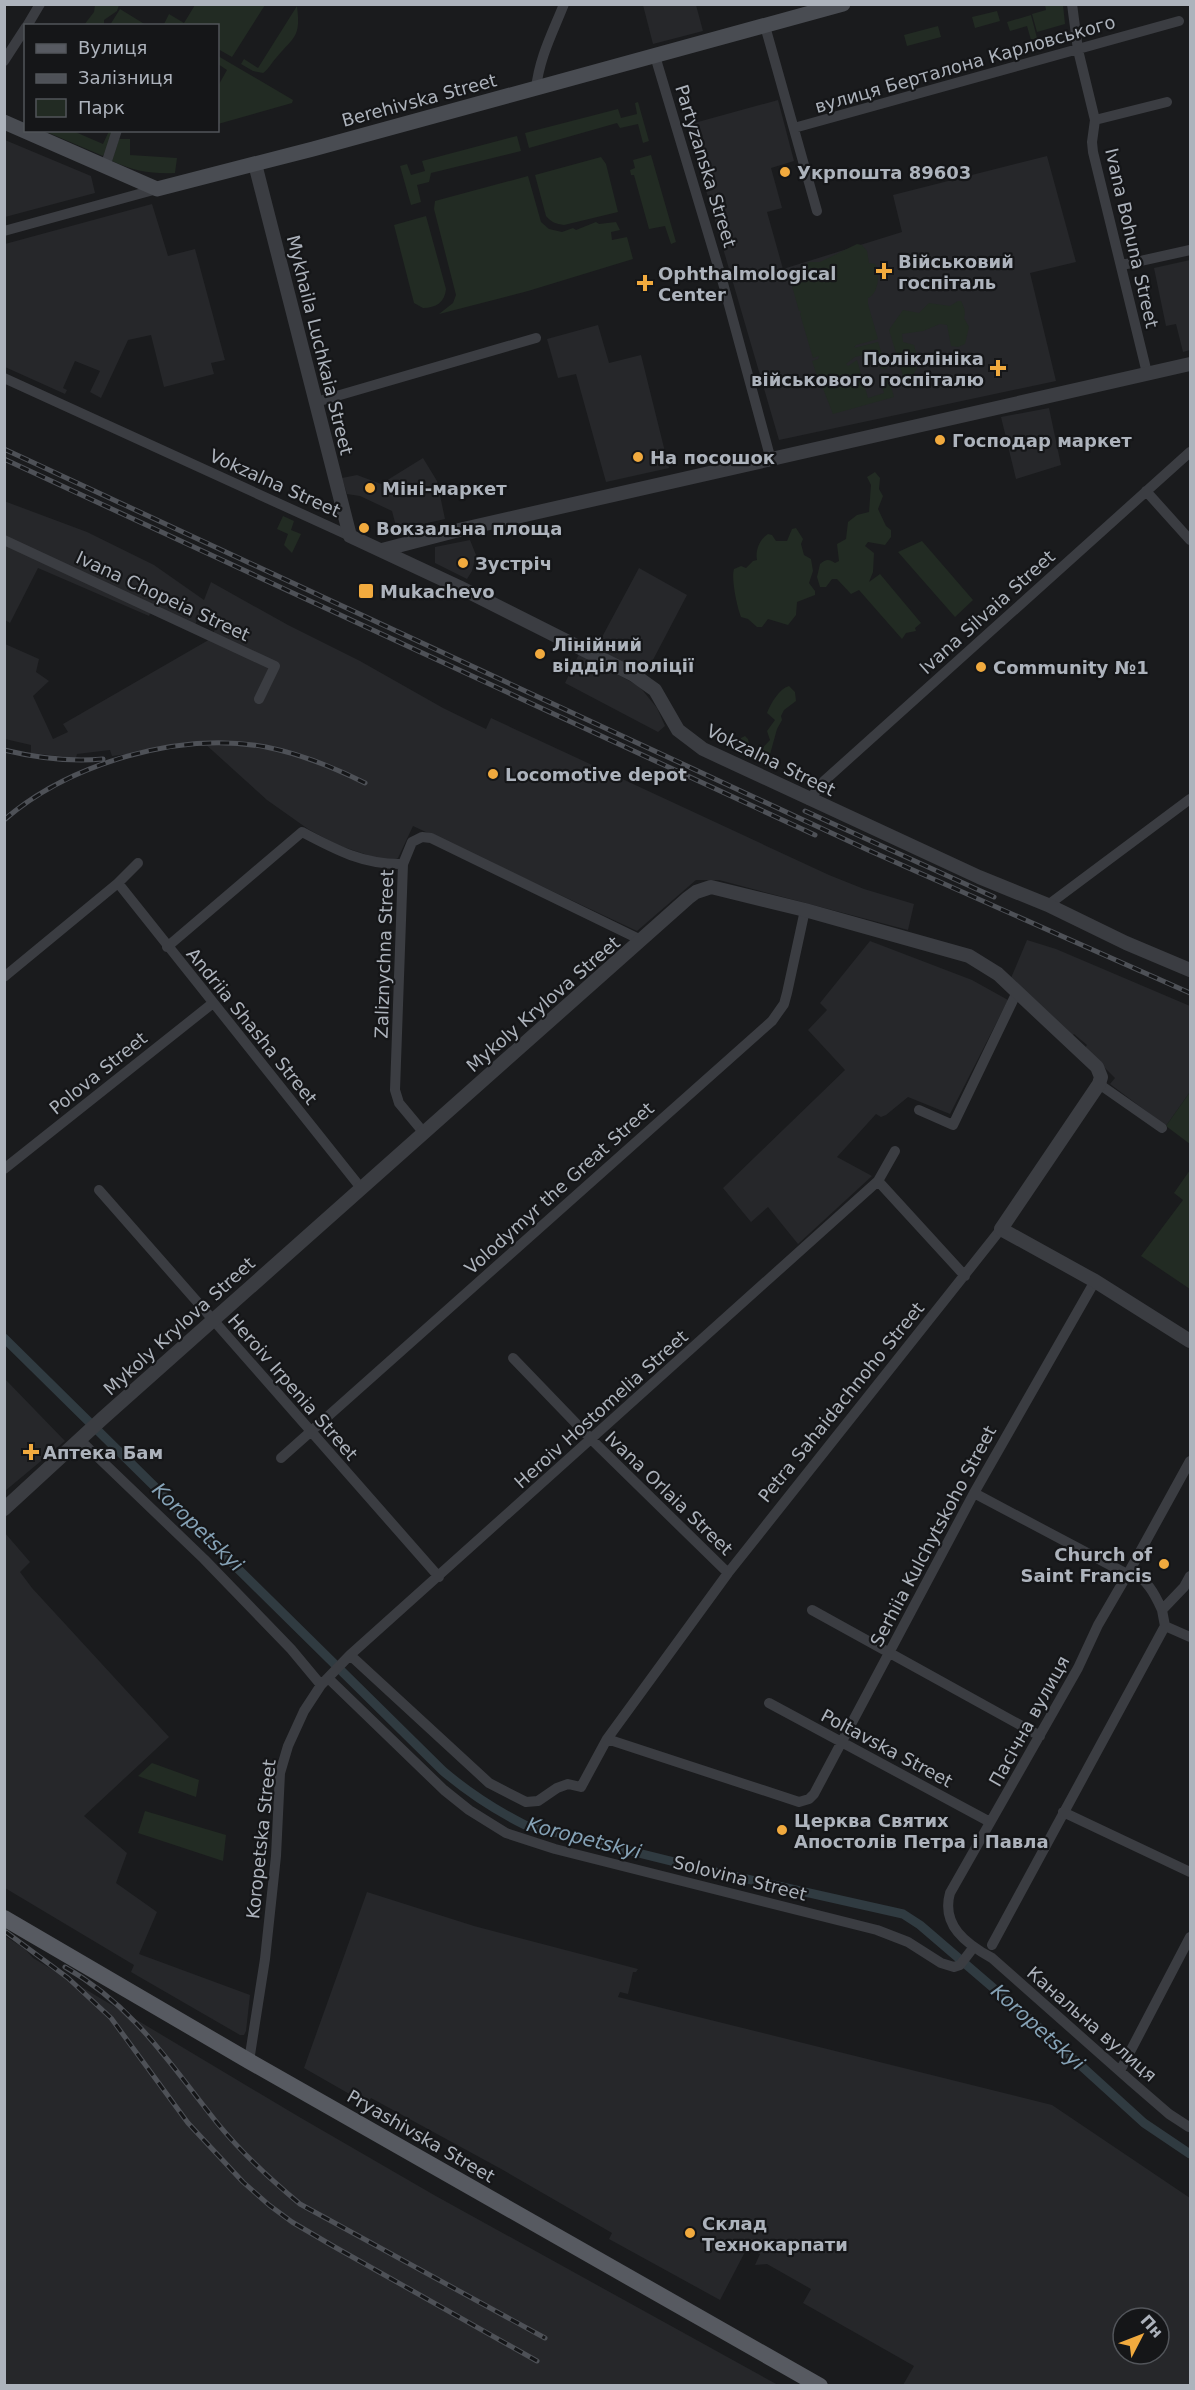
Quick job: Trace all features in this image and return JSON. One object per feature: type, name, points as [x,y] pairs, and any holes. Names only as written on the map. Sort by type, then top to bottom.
[{"type":"main road","name":"Berehivska Street","points":[[157,189],[843,4]]},
{"type":"main road","points":[[4,122],[24,131]]},
{"type":"main road","points":[[26,132],[157,189]]},
{"type":"main road","name":"Pryashivska Street","points":[[4,1918],[249,2061],[820,2385]]},
{"type":"street","points":[[27,24],[40,4]]},
{"type":"street","points":[[536,88],[537,72],[564,4]]},
{"type":"street","name":"Ivana Bohuna Street","points":[[1072,4],[1078,50],[1095,120],[1093,152],[1147,373]]},
{"type":"street","name":"вулиця Берталона Карловського","points":[[794,128],[1179,21]]},
{"type":"street","points":[[765,26],[817,212]]},
{"type":"street","points":[[4,61],[24,29]]},
{"type":"street","name":"Partyzanska Street","points":[[655,56],[723,283],[771,460]]},
{"type":"street","points":[[1095,120],[1167,102]]},
{"type":"street","points":[[105,167],[116,132]]},
{"type":"street","name":"Mykhaila Luchkaia Street","points":[[255,164],[350,536]]},
{"type":"street","name":"Berehivska Street","points":[[4,231],[157,189]]},
{"type":"street","points":[[1122,265],[1191,250]]},
{"type":"street","points":[[316,402],[536,338]]},
{"type":"street","points":[[382,550],[459,530],[1191,364]]},
{"type":"street","name":"Vokzalna Street","points":[[4,378],[382,550],[634,675],[655,690],[678,730],[694,744],[809,800],[1191,970]]},
{"type":"street","name":"Ivana Silvaia Street","points":[[809,800],[824,780],[1191,452]]},
{"type":"street","points":[[1146,491],[1191,540]]},
{"type":"street","name":"Ivana Chopeia Street","points":[[4,540],[275,666],[259,699]]},
{"type":"street","points":[[1048,905],[1191,799]]},
{"type":"street","points":[[167,947],[302,832],[352,858],[376,863],[404,864]]},
{"type":"street","name":"Zaliznychna Street","points":[[424,1133],[399,1104],[395,1090],[404,864],[412,842],[422,837],[431,838],[642,940]]},
{"type":"street","points":[[4,977],[118,883],[138,863]]},
{"type":"street","name":"Andriia Shasha Street","points":[[118,883],[361,1188]]},
{"type":"street","name":"Mykoly Krylova Street","points":[[4,1509],[361,1188],[703,888],[719,887],[969,956],[998,974],[1097,1067],[1101,1077],[1099,1084]]},
{"type":"street","name":"Volodymyr the Great Street","points":[[281,1458],[772,1021],[779,1012],[787,993],[805,910]]},
{"type":"street","points":[[919,1110],[953,1125],[1017,992]]},
{"type":"street","name":"Polova Street","points":[[4,1169],[213,1003]]},
{"type":"street","points":[[1099,1084],[1162,1128]]},
{"type":"street","name":"Petra Sahaidachnoho Street","points":[[346,1659],[489,1783],[526,1802],[538,1801],[557,1788],[568,1784],[581,1786],[607,1739],[728,1573],[1001,1229],[1099,1084]]},
{"type":"street","name":"Heroiv Hostomelia Street","points":[[328,1678],[346,1659],[878,1181],[895,1151]]},
{"type":"street","points":[[878,1181],[965,1276]]},
{"type":"street","name":"Heroiv Irpenia Street","points":[[99,1190],[439,1577]]},
{"type":"street","points":[[1001,1229],[1095,1281],[1191,1341]]},
{"type":"street","name":"Serhiia Kulchytskoho Street","points":[[607,1739],[799,1802],[809,1799],[814,1794],[974,1493],[1095,1281]]},
{"type":"street","name":"Ivana Orlaia Street","points":[[513,1358],[592,1440],[728,1573]]},
{"type":"street","points":[[84,1436],[291,1649],[328,1678]]},
{"type":"street","name":"Пасічна вулиця","points":[[967,1956],[960,1935],[948,1916],[947,1904],[950,1893],[1078,1668],[1118,1587],[1129,1572],[1191,1461]]},
{"type":"street","points":[[974,1493],[1147,1582],[1162,1610],[1165,1626],[992,1945]]},
{"type":"street","points":[[1162,1610],[1184,1587],[1191,1576]]},
{"type":"street","points":[[812,1610],[1040,1736]]},
{"type":"street","points":[[1165,1626],[1191,1637]]},
{"type":"street","name":"Solovina Street","points":[[328,1678],[444,1790],[469,1810],[506,1833],[555,1849],[878,1930],[908,1942],[941,1963],[954,1967],[967,1956]]},
{"type":"street","name":"Koropetska Street","points":[[249,2061],[267,1947],[276,1857],[280,1773],[288,1746],[304,1711],[328,1678]]},
{"type":"street","name":"Poltavska Street","points":[[769,1703],[990,1822]]},
{"type":"street","points":[[1063,1812],[1191,1872]]},
{"type":"street","points":[[1120,2072],[1191,1937]]},
{"type":"street","name":"Канальна вулиця","points":[[967,1956],[992,1958],[1120,2072],[1169,2114],[1189,2127]]},
{"type":"shaded area","points":[[643,5],[696,5],[703,31],[653,44]]},
{"type":"shaded area","name":"Військовий госпіталь","points":[[778,100],[794,161],[771,168],[782,208],[767,212],[783,269],[902,232],[893,195],[1047,156],[1076,262],[1030,273],[1056,381],[779,440],[687,125]]},
{"type":"shaded area","points":[[5,140],[91,176],[95,193],[5,217]]},
{"type":"shaded area","points":[[152,204],[168,256],[195,249],[225,360],[211,363],[214,374],[164,387],[151,335],[128,340],[101,398],[90,392],[100,371],[75,361],[63,388],[67,390],[65,394],[5,367],[5,244]]},
{"type":"shaded area","points":[[1190,260],[1190,350],[1183,352],[1176,324],[1166,326],[1154,268]]},
{"type":"shaded area","points":[[598,325],[609,363],[641,355],[669,468],[606,482],[576,374],[558,378],[547,339]]},
{"type":"shaded area","points":[[1049,408],[1061,465],[1016,479],[1001,417]]},
{"type":"shaded area","points":[[423,458],[437,481],[445,519],[397,530],[392,511],[360,496],[347,494],[342,478],[357,475],[381,484]]},
{"type":"shaded area","points":[[4,501],[87,532],[154,565],[204,600],[211,582],[486,729],[491,718],[829,875],[864,889],[914,904],[908,930],[719,880],[696,880],[637,931],[413,826],[398,858],[389,862],[337,845],[308,829],[267,800],[203,742],[171,744],[146,752],[112,756],[110,750],[77,754],[76,758],[31,753],[31,745],[5,739],[5,644],[39,659],[36,672],[49,681],[33,696],[53,739],[68,732],[63,724],[212,638],[215,629],[197,620],[193,629],[152,609],[149,616],[38,568],[10,623],[5,620]]},
{"type":"shaded area","points":[[470,540],[476,555],[472,571],[467,579],[435,563],[435,547]]},
{"type":"shaded area","points":[[639,568],[687,595],[644,677],[594,652]]},
{"type":"shaded area","points":[[579,654],[639,686],[657,708],[665,726],[658,732],[565,683]]},
{"type":"shaded area","points":[[1027,940],[1056,949],[1190,1006],[1190,1092],[1166,1126],[1110,1084],[1115,1078],[1085,1048],[1087,1045],[1074,1034],[1072,1036],[1011,978]]},
{"type":"shaded area","points":[[870,941],[972,980],[1008,1000],[950,1114],[908,1097],[886,1115],[881,1117],[876,1114],[837,1157],[872,1176],[798,1244],[768,1207],[751,1222],[723,1188],[845,1070],[808,1030],[827,1010],[820,1003]]},
{"type":"shaded area","points":[[5,1379],[65,1441],[4,1491]]},
{"type":"shaded area","points":[[5,1533],[30,1562],[20,1572],[32,1588],[169,1737],[84,1816],[127,1853],[116,1883],[157,1912],[139,1954],[250,1995],[244,2035],[240,2035],[131,1972],[134,1965],[5,1888]]},
{"type":"shaded area","points":[[367,1892],[474,1926],[638,1969],[633,1972],[628,1994],[620,1992],[618,1997],[1052,2105],[1190,2198],[1190,2385],[903,2385],[914,2366],[803,2303],[811,2289],[767,2264],[755,2265],[760,2254],[747,2248],[720,2300],[609,2239],[612,2233],[503,2170],[371,2098],[367,2104],[304,2068]]},
{"type":"shaded area","points":[[5,1936],[25,1949],[33,1958],[301,2118],[434,2195],[778,2385],[5,2385]]},
{"type":"green space","points":[[195,4],[265,5],[232,57],[219,50],[219,24],[164,24],[169,14],[184,23]]},
{"type":"green space","points":[[95,5],[119,5],[117,11],[104,20],[104,24],[85,24],[94,12]]},
{"type":"green space","points":[[1045,5],[1063,5],[1065,24],[1037,32],[1032,14],[1046,10]]},
{"type":"green space","points":[[297,6],[298,25],[295,36],[267,70],[263,73],[253,71],[241,64],[244,59],[258,68]]},
{"type":"green space","points":[[120,9],[144,24],[111,24]]},
{"type":"green space","points":[[997,11],[1000,21],[975,28],[972,17]]},
{"type":"green space","points":[[1031,15],[1037,38],[1031,40],[1027,26],[1010,31],[1007,22]]},
{"type":"green space","points":[[938,26],[941,37],[907,46],[904,35]]},
{"type":"green space","points":[[219,57],[293,100],[292,103],[219,124],[219,84],[227,70],[219,65]]},
{"type":"green space","points":[[638,102],[649,141],[643,143],[638,124],[620,128],[617,123],[529,148],[525,133],[618,109],[621,118],[637,114],[635,103]]},
{"type":"green space","points":[[47,132],[75,132],[103,144],[109,132],[115,132],[103,156]]},
{"type":"green space","points":[[517,136],[521,151],[431,173],[429,182],[417,185],[421,202],[411,205],[400,166],[407,164],[411,175],[425,171],[422,161]]},
{"type":"green space","points":[[119,139],[130,139],[130,155],[177,158],[175,173],[143,171],[112,161]]},
{"type":"green space","points":[[651,155],[676,242],[671,244],[665,226],[649,229],[634,175],[631,175],[630,170],[635,168],[633,160]]},
{"type":"green space","points":[[601,157],[606,164],[618,212],[564,225],[550,220],[546,216],[535,175]]},
{"type":"green space","points":[[528,176],[541,222],[549,229],[562,232],[573,228],[576,230],[596,222],[599,224],[616,222],[620,230],[611,232],[612,240],[627,237],[633,259],[528,291],[439,314],[453,303],[456,295],[434,209],[435,201]]},
{"type":"green space","points":[[426,216],[446,289],[439,303],[423,308],[414,303],[394,225]]},
{"type":"green space","points":[[857,244],[862,245],[867,251],[869,263],[875,264],[877,268],[876,288],[872,296],[868,298],[868,304],[878,339],[856,345],[854,348],[878,342],[887,369],[881,369],[876,352],[855,357],[846,364],[848,366],[857,360],[868,398],[884,393],[879,375],[887,373],[894,397],[833,414],[822,386],[822,380],[819,382],[812,361],[818,359],[819,356],[813,358],[789,275],[797,272],[809,262],[820,262]]},
{"type":"green space","points":[[961,301],[963,305],[964,318],[969,327],[965,344],[958,347],[951,346],[947,325],[940,324],[923,331],[902,334],[903,342],[914,345],[919,364],[913,375],[903,376],[889,330],[903,310],[919,313],[929,303],[950,306]]},
{"type":"green space","points":[[875,472],[880,478],[879,489],[883,496],[878,509],[886,526],[891,530],[891,537],[885,545],[868,542],[865,546],[874,553],[873,572],[869,582],[880,574],[921,623],[915,628],[916,631],[906,633],[902,639],[859,590],[851,594],[837,579],[832,579],[826,587],[820,587],[817,577],[822,562],[839,561],[837,544],[846,539],[848,522],[857,515],[869,512],[871,485],[867,477]]},
{"type":"green space","points":[[283,516],[294,521],[291,530],[301,534],[292,553],[284,545],[288,534],[277,529]]},
{"type":"green space","points":[[796,528],[803,539],[801,544],[804,555],[811,559],[813,571],[809,583],[815,595],[797,602],[796,615],[788,625],[768,619],[762,627],[757,627],[748,619],[741,617],[736,600],[734,569],[741,566],[746,568],[757,560],[759,545],[768,534],[772,535],[776,541],[787,541],[792,529]]},
{"type":"green space","points":[[922,541],[973,600],[955,617],[898,552]]},
{"type":"green space","points":[[789,686],[795,692],[796,701],[784,710],[781,716],[782,720],[777,729],[769,758],[763,763],[742,754],[736,747],[741,738],[745,736],[750,749],[757,754],[770,740],[767,731],[775,720],[767,713],[779,693]]},
{"type":"green space","points":[[1190,1092],[1190,1144],[1166,1126]]},
{"type":"green space","points":[[1190,1170],[1190,1289],[1141,1256],[1183,1200],[1174,1193]]},
{"type":"green space","points":[[152,1763],[199,1780],[196,1797],[138,1776]]},
{"type":"green space","points":[[145,1811],[226,1835],[223,1861],[138,1833]]},
{"type":"waterway","name":"Koropetskyi","points":[[4,1338],[443,1771],[472,1794],[525,1825],[707,1870],[903,1914],[920,1925],[1033,2022],[1144,2123],[1190,2154]]},
{"type":"railway","points":[[4,449],[868,850],[1190,993]]},
{"type":"railway","points":[[4,459],[815,835]]},
{"type":"railway","points":[[4,820],[61,782],[93,768],[128,756],[163,748],[198,744],[233,743],[292,753],[365,783]]},
{"type":"railway","points":[[4,750],[53,759],[103,759]]},
{"type":"railway","points":[[805,811],[994,897]]},
{"type":"railway","points":[[6,1932],[68,1978],[111,2018],[188,2123],[243,2182],[269,2205],[292,2222],[333,2246],[537,2361]]},
{"type":"railway","points":[[65,1967],[90,1983],[131,2018],[167,2058],[227,2135],[257,2166],[300,2204],[545,2338]]},
{"type":"place","name":"Укрпошта 89603","points":[[785,172]]},
{"type":"place","name":"Військовий госпіталь","points":[[884,271]]},
{"type":"place","name":"Ophthalmological Center","points":[[645,283]]},
{"type":"place","name":"Поліклініка військового госпіталю","points":[[998,368]]},
{"type":"place","name":"Господар маркет","points":[[940,440]]},
{"type":"place","name":"На посошок","points":[[638,457]]},
{"type":"place","name":"Міні-маркет","points":[[370,488]]},
{"type":"place","name":"Вокзальна площа","points":[[364,528]]},
{"type":"place","name":"Зустріч","points":[[463,563]]},
{"type":"place","name":"Mukachevo","points":[[366,591]]},
{"type":"place","name":"Лінійний відділ поліції","points":[[540,654]]},
{"type":"place","name":"Community №1","points":[[981,667]]},
{"type":"place","name":"Locomotive depot","points":[[493,774]]},
{"type":"place","name":"Аптека Бам","points":[[31,1452]]},
{"type":"place","name":"Church of Saint Francis","points":[[1164,1564]]},
{"type":"place","name":"Церква Святих Апостолів Петра і Павла","points":[[782,1830]]},
{"type":"place","name":"Склад Технокарпати","points":[[690,2233]]}]
